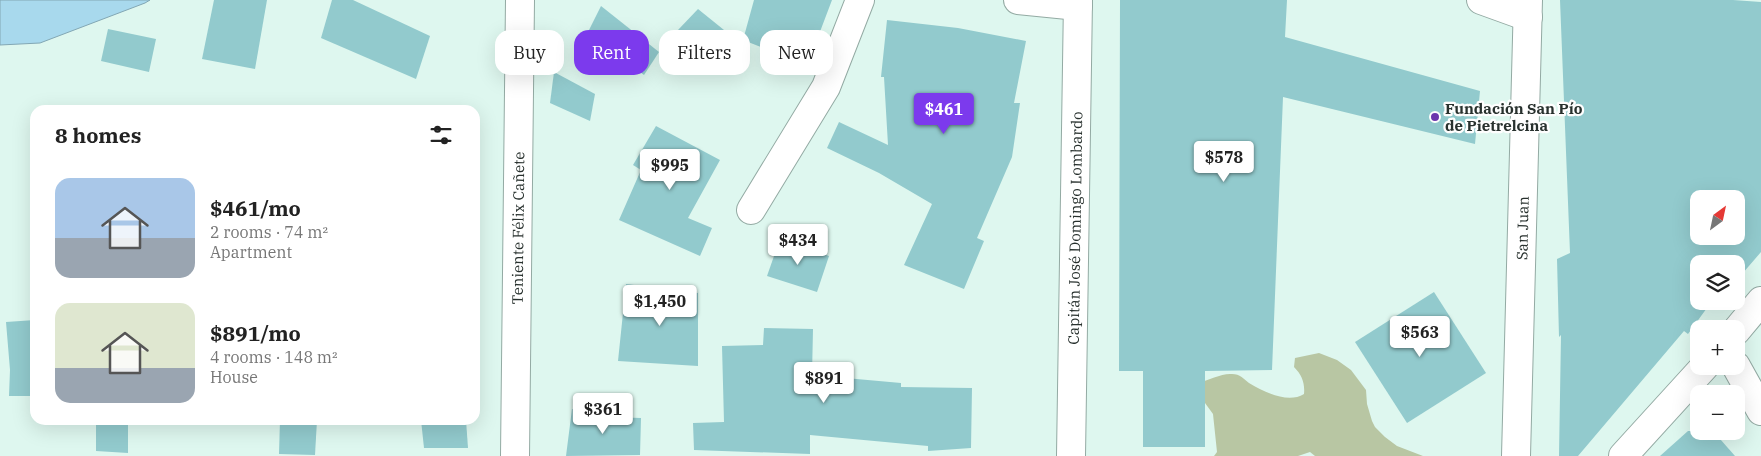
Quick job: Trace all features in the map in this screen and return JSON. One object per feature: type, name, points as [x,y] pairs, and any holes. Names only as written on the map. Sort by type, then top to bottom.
[{"type":"street","name":"Teniente Félix Cañete","points":[[515,456],[520,0]]},
{"type":"street","points":[[750,210],[826,87],[860,0]]},
{"type":"street","points":[[1018,0],[1078,3]]},
{"type":"street","points":[[1481,0],[1528,8]]},
{"type":"street","name":"Capitán José Domingo Lombardo","points":[[1071,456],[1078,3]]},
{"type":"street","name":"San Juan","points":[[1516,456],[1528,8]]},
{"type":"street","points":[[1745,320],[1761,301]]},
{"type":"street","points":[[1623,456],[1697,375]]},
{"type":"street","points":[[1741,375],[1761,411]]},
{"type":"green space","points":[[1319,353],[1337,360],[1351,370],[1366,390],[1367,404],[1375,427],[1385,437],[1397,446],[1423,456],[1315,456],[1310,452],[1298,456],[1214,456],[1217,452],[1213,414],[1205,403],[1198,383],[1228,374],[1235,374],[1276,396],[1298,397],[1304,394],[1304,386],[1301,376],[1294,367],[1295,358]]},
{"type":"water","points":[[0,0],[150,0],[40,43],[0,45]]},
{"type":"building","points":[[214,0],[267,0],[255,69],[202,59]]},
{"type":"building","points":[[332,0],[353,0],[430,36],[416,79],[321,38]]},
{"type":"building","points":[[754,0],[832,0],[821,30],[760,30],[760,47],[750,43],[750,30],[746,30]]},
{"type":"building","points":[[1120,0],[1287,0],[1285,37],[1480,91],[1475,144],[1283,97],[1272,370],[1205,371],[1205,447],[1143,447],[1143,371],[1119,371]]},
{"type":"building","points":[[1560,0],[1733,0],[1761,2],[1761,252],[1745,271],[1745,255],[1690,255],[1690,310],[1705,310],[1698,320],[1690,320],[1690,331],[1688,334],[1684,331],[1578,456],[1559,456],[1561,335],[1559,337],[1557,259],[1570,253]]},
{"type":"building","points":[[601,6],[631,30],[589,30]]},
{"type":"building","points":[[698,9],[724,30],[678,30]]},
{"type":"building","points":[[887,20],[958,28],[1026,41],[1014,103],[1020,103],[1012,157],[977,238],[984,241],[964,289],[904,265],[932,204],[879,173],[827,148],[839,122],[888,145],[884,77],[881,77]]},
{"type":"building","points":[[108,29],[156,39],[149,72],[101,61]]},
{"type":"building","points":[[649,44],[659,52],[649,67]]},
{"type":"building","points":[[554,75],[560,75],[595,94],[590,121],[550,103]]},
{"type":"building","points":[[656,126],[720,160],[688,218],[712,228],[700,256],[619,220],[641,170],[633,165]]},
{"type":"building","points":[[780,239],[829,256],[817,292],[767,276]]},
{"type":"building","points":[[626,284],[698,293],[698,366],[618,361]]},
{"type":"building","points":[[1434,292],[1486,373],[1407,423],[1355,342]]},
{"type":"building","points":[[30,320],[30,396],[9,396],[10,370],[6,322]]},
{"type":"building","points":[[764,328],[813,329],[812,375],[901,383],[901,387],[972,388],[971,448],[928,451],[928,446],[810,435],[810,454],[694,450],[693,423],[724,422],[722,346],[763,345]]},
{"type":"building","points":[[572,409],[611,413],[610,417],[641,418],[640,455],[566,456]]},
{"type":"building","points":[[96,425],[128,425],[128,453],[96,451]]},
{"type":"building","points":[[280,425],[317,425],[315,455],[279,454]]},
{"type":"building","points":[[422,425],[466,425],[468,448],[424,448]]},
{"type":"building","points":[[1690,431],[1690,440],[1721,440],[1735,456],[1660,456]]},
{"type":"place","name":"Fundación San Pío de Pietrelcina","points":[[1435,117]]}]
